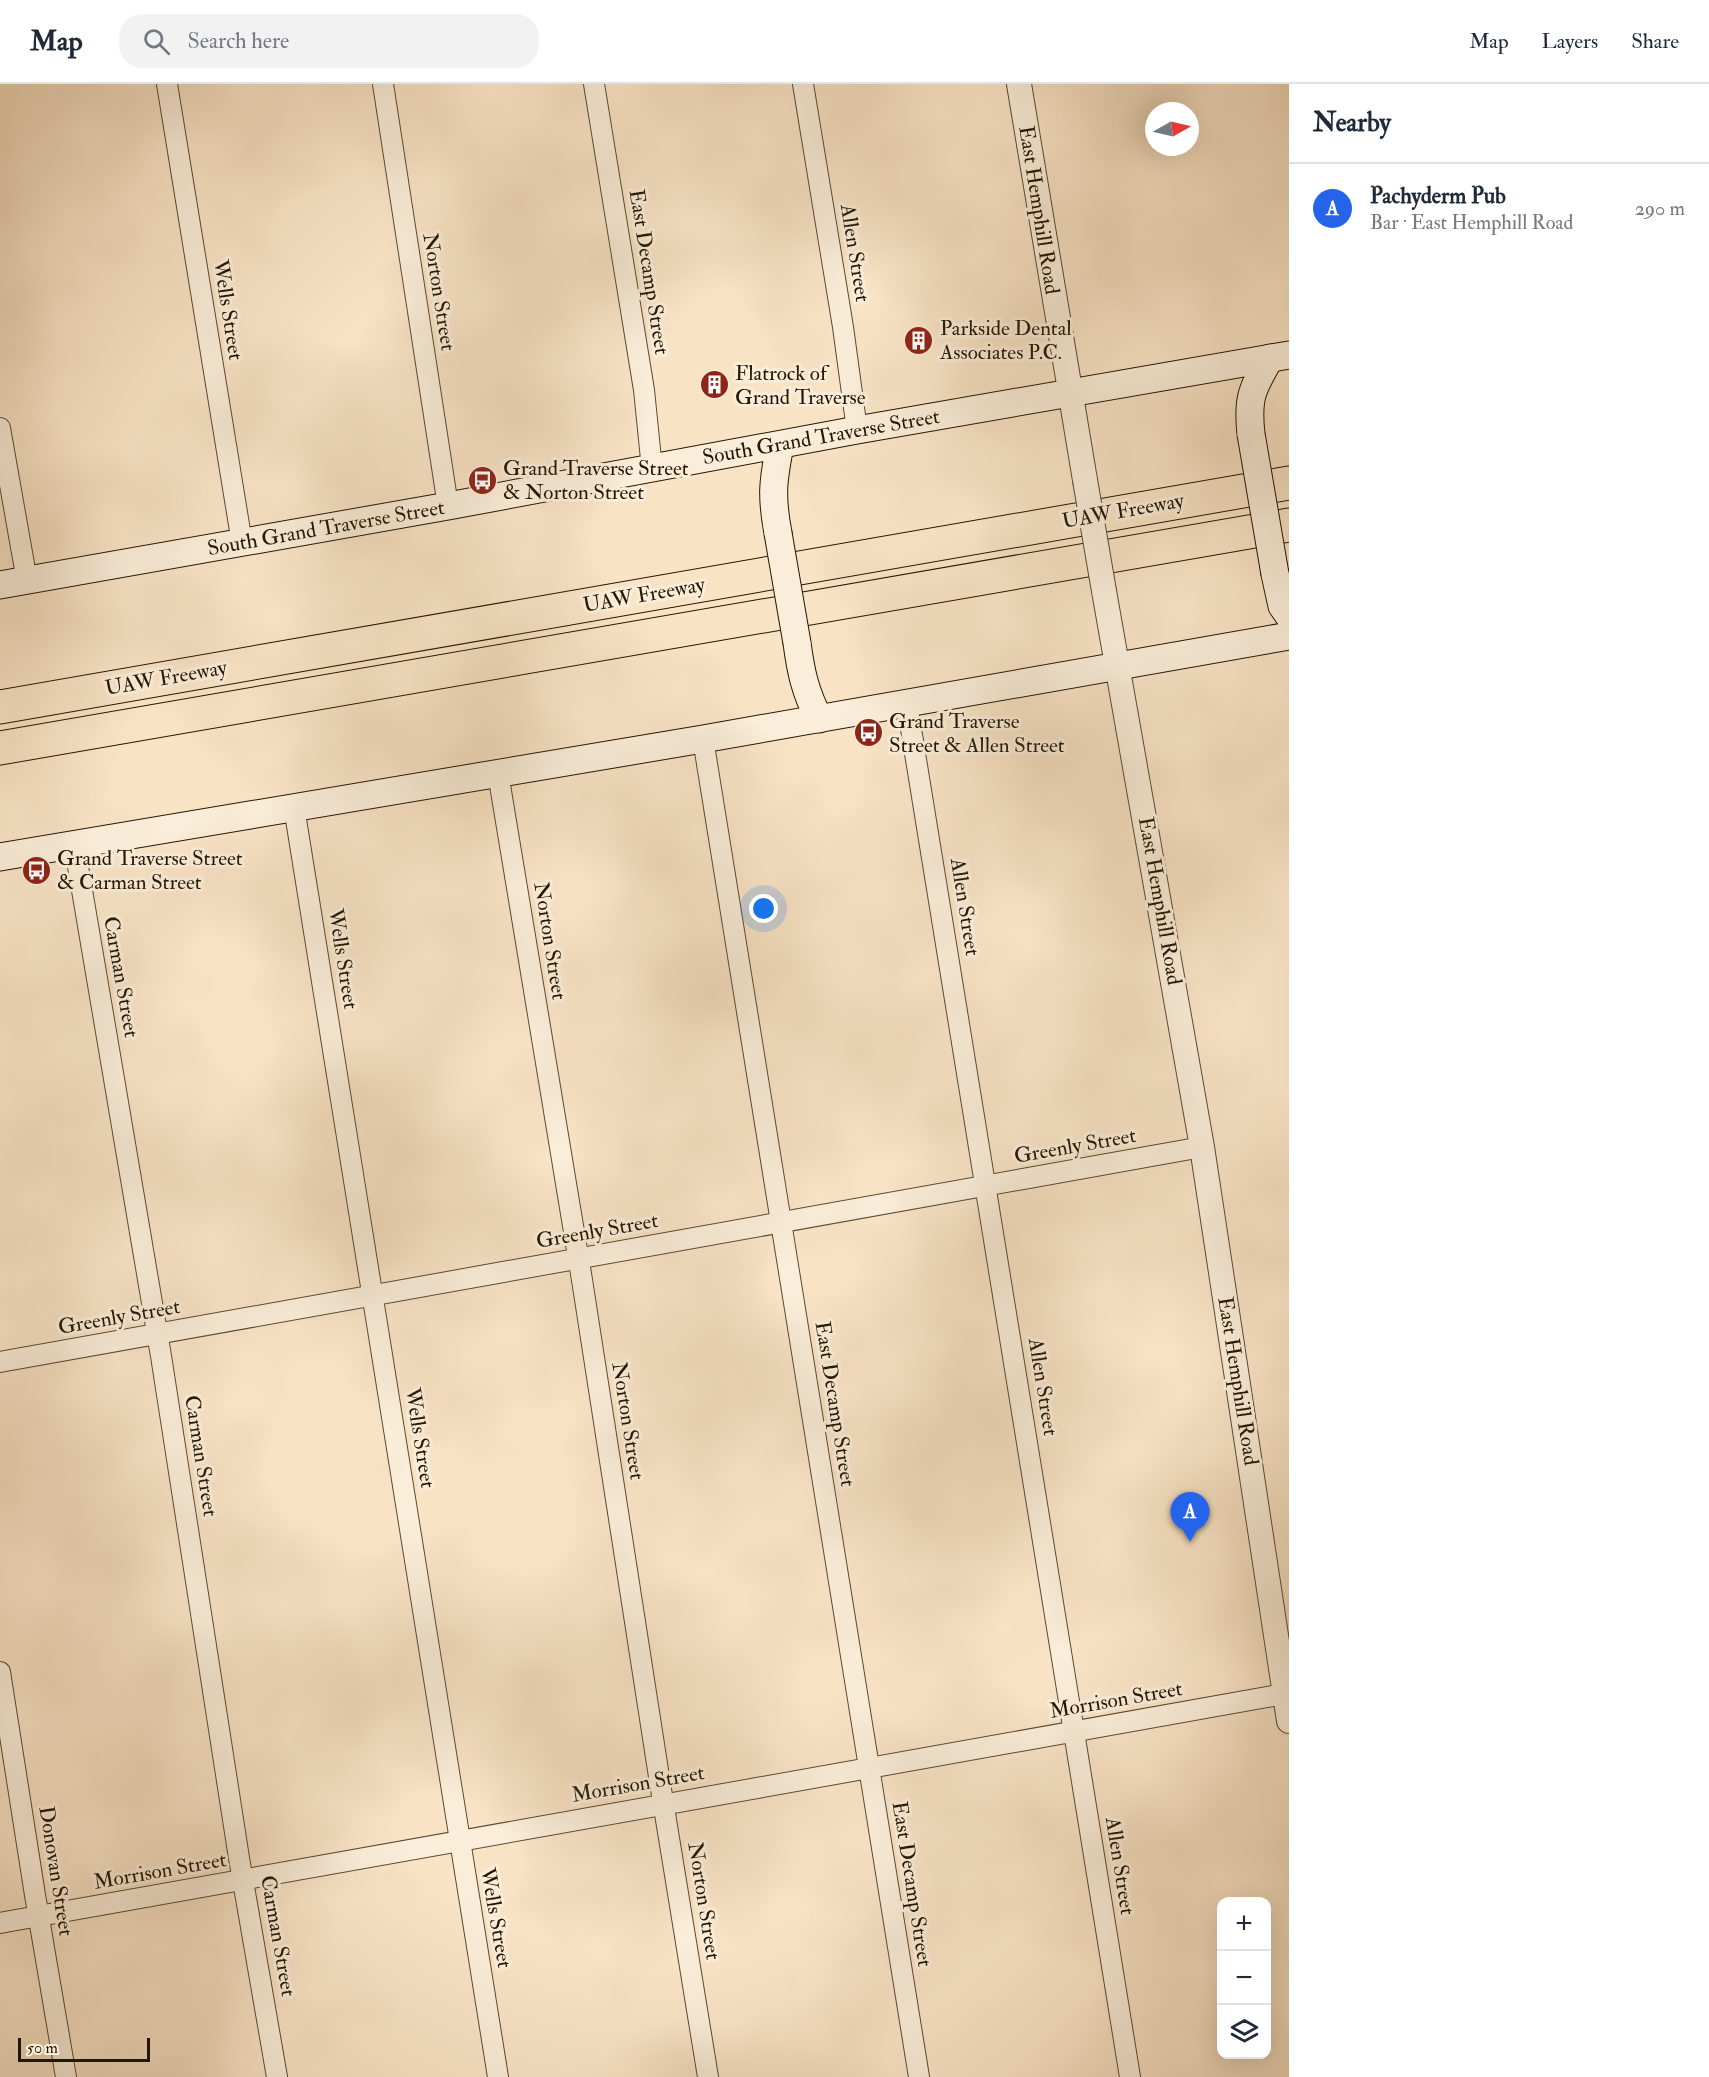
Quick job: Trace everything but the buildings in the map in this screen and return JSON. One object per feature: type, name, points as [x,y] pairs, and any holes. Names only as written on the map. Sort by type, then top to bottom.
[{"type":"highway","name":"UAW Freeway","points":[[0,707],[1289,483]]},
{"type":"highway","name":"UAW Freeway","points":[[0,748],[1289,525]]},
{"type":"main road","name":"South Grand Traverse Street","points":[[0,585],[1070,392],[1280,357]]},
{"type":"main road","points":[[1280,357],[1251,393],[1248,413],[1275,574],[1282,606],[1289,616]]},
{"type":"main road","points":[[780,444],[773,481],[772,505],[803,681],[819,719]]},
{"type":"main road","points":[[0,857],[703,739],[1289,636]]},
{"type":"street","name":"Wells Street","points":[[167,84],[242,543]]},
{"type":"street","name":"Norton Street","points":[[383,84],[448,506]]},
{"type":"street","name":"East Decamp Street","points":[[594,84],[644,390],[652,469]]},
{"type":"street","name":"Allen Street","points":[[803,84],[843,327],[857,430]]},
{"type":"street","name":"East Hemphill Road","points":[[1019,84],[1116,667],[1202,1147],[1289,1721]]},
{"type":"street","points":[[0,428],[27,581]]},
{"type":"street","name":"Allen Street","points":[[907,704],[1130,2077]]},
{"type":"street","name":"East Decamp Street","points":[[703,739],[919,2077]]},
{"type":"street","name":"Norton Street","points":[[498,773],[578,1258],[708,2077]]},
{"type":"street","name":"Wells Street","points":[[294,807],[498,2077]]},
{"type":"street","name":"Carman Street","points":[[74,843],[157,1334],[244,1881],[278,2077]]},
{"type":"street","name":"Greenly Street","points":[[0,1362],[1202,1147]]},
{"type":"street","name":"Donovan Street","points":[[0,1672],[66,2077]]},
{"type":"street","name":"Morrison Street","points":[[0,1923],[1284,1694]]},
{"type":"place","name":"Parkside Dental Associates P.C.","points":[[919,340]]},
{"type":"place","name":"Flatrock of Grand Traverse","points":[[714,385]]},
{"type":"place","name":"Grand Traverse Street & Norton Street","points":[[482,480]]},
{"type":"place","name":"Grand Traverse Street & Allen Street","points":[[868,733]]},
{"type":"place","name":"Grand Traverse Street & Carman Street","points":[[36,870]]},
{"type":"place","name":"Pachyderm Pub","points":[[1190,1542]]}]
